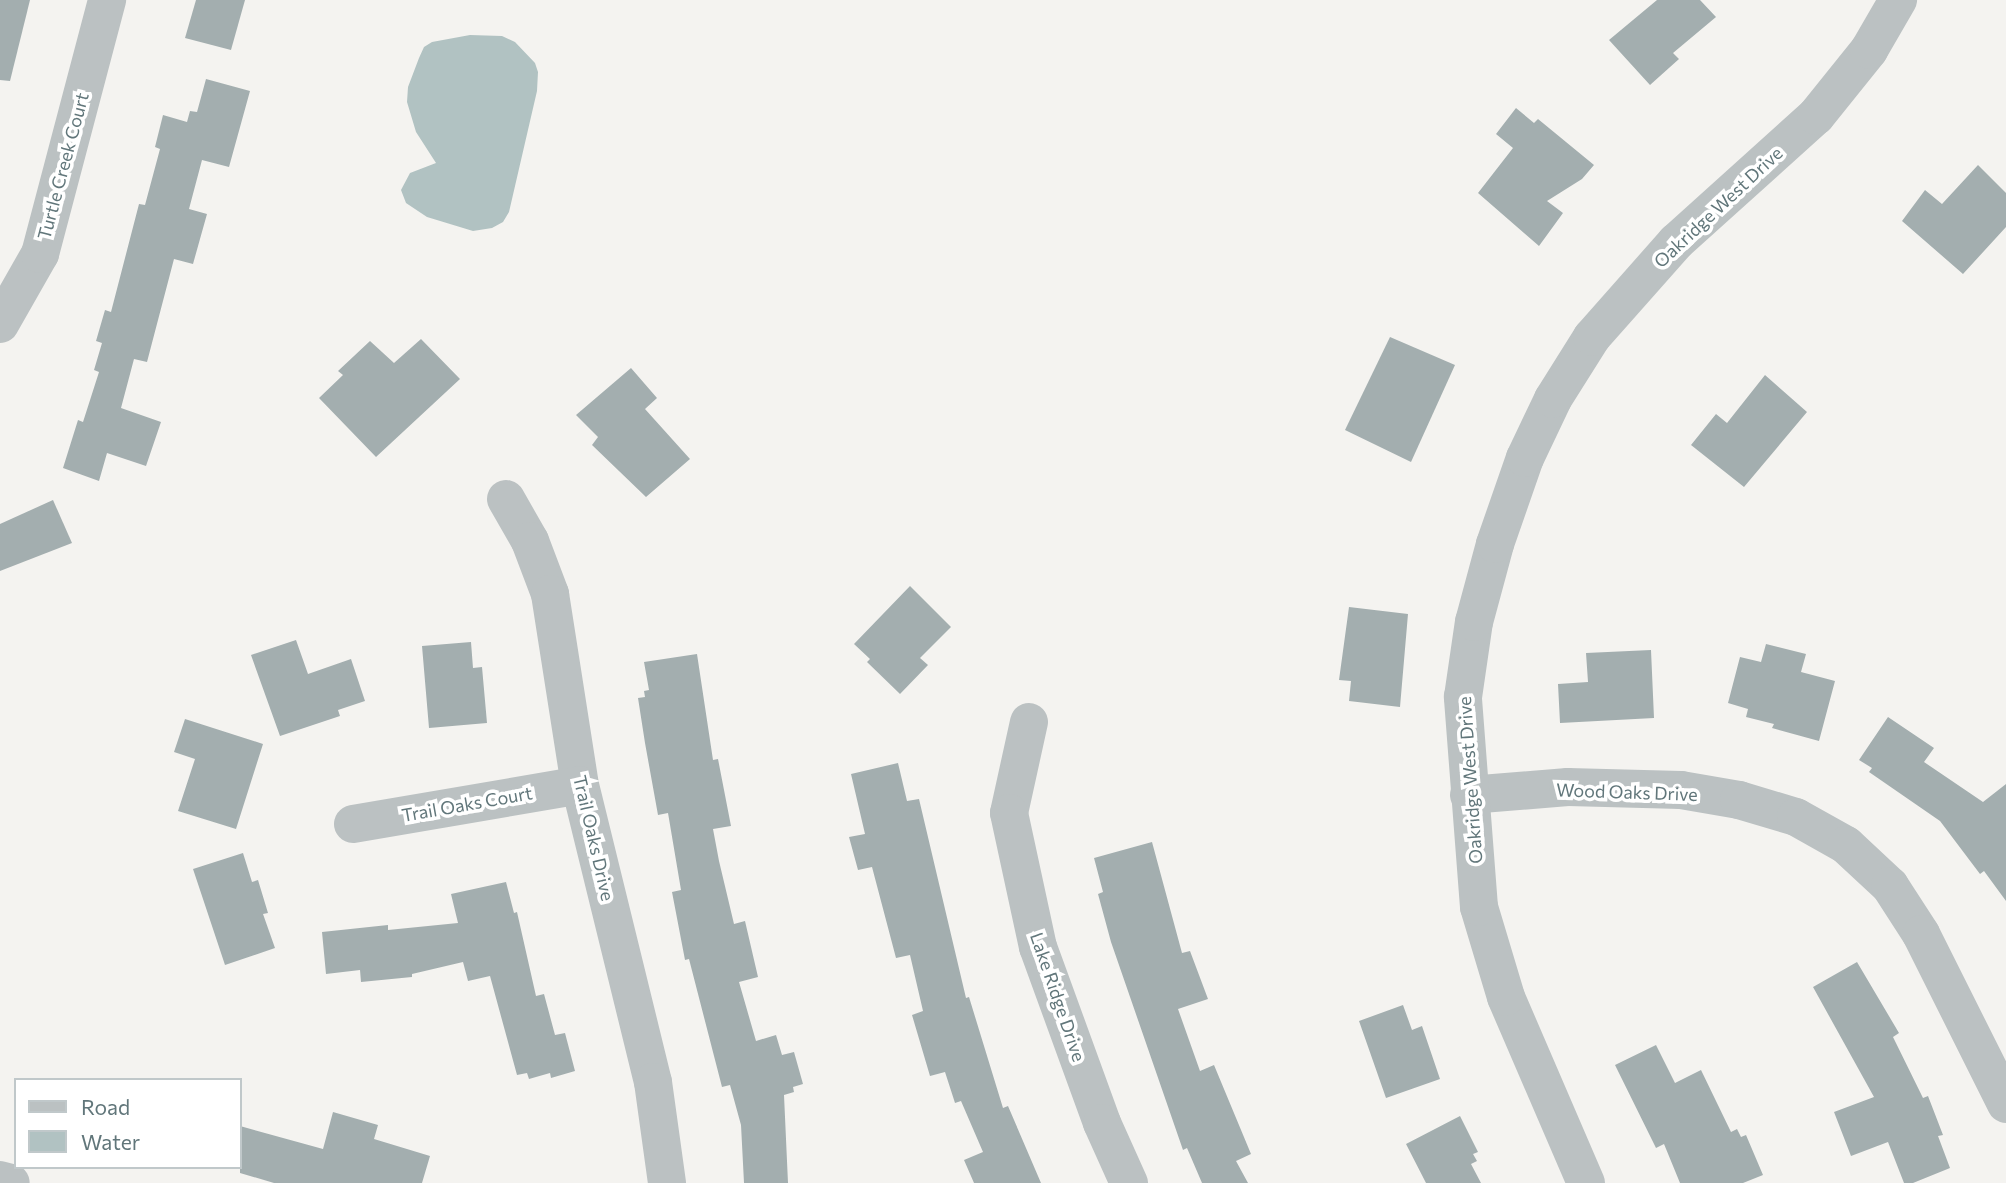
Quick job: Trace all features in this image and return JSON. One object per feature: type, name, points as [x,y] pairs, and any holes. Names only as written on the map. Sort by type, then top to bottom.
[{"type":"street","name":"Turtle Creek Court","points":[[0,324],[40,254],[107,0]]},
{"type":"street","name":"Oakridge West Drive","points":[[1586,1183],[1506,997],[1479,907],[1463,697],[1475,622],[1494,544],[1525,458],[1553,399],[1592,337],[1676,243],[1816,116],[1870,50],[1898,0]]},
{"type":"street","name":"Trail Oaks Drive","points":[[506,499],[530,541],[550,594],[580,785],[653,1082],[667,1183]]},
{"type":"street","name":"Lake Ridge Drive","points":[[1029,722],[1009,813],[1035,933],[1102,1123],[1129,1183]]},
{"type":"street","name":"Trail Oaks Court","points":[[353,824],[580,785]]},
{"type":"street","name":"Wood Oaks Drive","points":[[1469,794],[1568,787],[1681,790],[1739,800],[1796,817],[1836,839],[1890,886],[1920,934],[2006,1104]]},
{"type":"street","points":[[0,1180],[11,1183]]},
{"type":"water","points":[[470,35],[502,36],[515,42],[535,63],[538,72],[537,91],[509,212],[503,222],[492,228],[473,231],[427,217],[406,203],[401,190],[410,173],[436,163],[416,132],[407,102],[408,87],[419,58],[424,47],[432,42]]},
{"type":"building","points":[[0,0],[30,0],[10,81],[0,80]]},
{"type":"building","points":[[196,0],[245,0],[231,50],[185,38]]},
{"type":"building","points":[[1657,0],[1700,0],[1716,17],[1673,53],[1679,59],[1650,85],[1609,40]]},
{"type":"building","points":[[206,79],[250,91],[229,167],[202,160],[189,209],[207,214],[193,264],[174,259],[147,362],[134,359],[121,408],[161,422],[146,466],[107,453],[99,481],[63,468],[78,420],[83,422],[99,372],[94,370],[102,343],[96,341],[105,310],[111,312],[139,204],[145,205],[160,149],[155,147],[163,115],[187,122],[190,111],[197,112]]},
{"type":"building","points":[[1516,108],[1534,123],[1538,119],[1594,165],[1582,179],[1547,201],[1563,213],[1539,246],[1478,193],[1513,148],[1496,134]]},
{"type":"building","points":[[1978,165],[2006,193],[2006,227],[1963,274],[1902,221],[1925,190],[1942,204]]},
{"type":"building","points":[[1390,337],[1455,365],[1411,462],[1345,430]]},
{"type":"building","points":[[421,339],[460,379],[376,457],[319,398],[343,375],[338,371],[370,341],[394,363]]},
{"type":"building","points":[[631,368],[657,398],[645,409],[690,459],[646,497],[592,445],[598,437],[576,415]]},
{"type":"building","points":[[1765,375],[1807,412],[1744,487],[1691,445],[1716,414],[1727,423]]},
{"type":"building","points":[[53,500],[72,543],[0,571],[0,524]]},
{"type":"building","points":[[910,586],[951,627],[920,658],[928,665],[900,694],[867,662],[870,659],[854,644]]},
{"type":"building","points":[[1349,607],[1408,614],[1400,707],[1349,701],[1351,681],[1339,680]]},
{"type":"building","points":[[296,640],[308,674],[351,659],[365,701],[338,710],[340,716],[280,736],[251,655]]},
{"type":"building","points":[[471,642],[473,668],[482,667],[487,723],[429,728],[422,646]]},
{"type":"building","points":[[1766,644],[1806,654],[1801,672],[1835,681],[1819,741],[1772,728],[1774,724],[1746,717],[1748,709],[1728,703],[1740,657],[1761,662]]},
{"type":"building","points":[[1651,650],[1654,718],[1560,723],[1558,684],[1588,682],[1586,653]]},
{"type":"building","points":[[697,654],[713,760],[718,759],[731,826],[713,829],[719,861],[734,924],[745,921],[758,977],[739,982],[756,1041],[776,1035],[782,1055],[794,1052],[803,1084],[793,1087],[794,1092],[784,1095],[788,1183],[744,1183],[741,1125],[730,1085],[722,1087],[689,959],[685,960],[672,892],[681,890],[668,813],[658,815],[645,743],[638,698],[645,697],[644,691],[649,690],[644,662]]},
{"type":"building","points":[[1888,717],[1934,748],[1924,762],[1983,802],[2006,784],[2006,901],[1984,871],[1980,874],[1940,821],[1869,772],[1872,768],[1859,760]]},
{"type":"building","points":[[185,719],[263,744],[236,829],[178,811],[195,759],[174,752]]},
{"type":"building","points":[[898,763],[907,801],[919,799],[966,998],[969,997],[1003,1108],[1008,1106],[1041,1183],[974,1183],[964,1160],[983,1152],[961,1101],[955,1103],[945,1072],[930,1076],[912,1015],[923,1011],[910,955],[896,958],[872,867],[858,870],[849,837],[865,834],[851,774]]},
{"type":"building","points":[[1152,842],[1182,953],[1190,951],[1208,999],[1178,1009],[1200,1071],[1214,1065],[1251,1154],[1236,1161],[1248,1183],[1202,1183],[1187,1148],[1183,1150],[1111,942],[1098,894],[1103,892],[1094,858]]},
{"type":"building","points":[[243,853],[252,882],[258,880],[268,913],[263,914],[275,948],[225,965],[193,869]]},
{"type":"building","points":[[506,882],[514,913],[517,912],[536,996],[544,994],[555,1035],[565,1033],[575,1071],[551,1078],[550,1073],[529,1079],[527,1073],[517,1075],[490,976],[468,981],[463,962],[412,974],[412,977],[361,982],[360,970],[326,974],[322,932],[388,925],[388,930],[458,923],[451,894]]},
{"type":"building","points":[[1857,962],[1899,1033],[1893,1037],[1923,1098],[1928,1096],[1943,1135],[1938,1136],[1950,1168],[1913,1183],[1904,1183],[1888,1142],[1851,1156],[1834,1112],[1874,1097],[1813,987]]},
{"type":"building","points":[[1403,1005],[1412,1030],[1422,1026],[1440,1079],[1386,1098],[1359,1021]]},
{"type":"building","points":[[1656,1045],[1675,1083],[1701,1070],[1731,1132],[1737,1129],[1741,1137],[1746,1135],[1763,1175],[1743,1183],[1680,1183],[1664,1144],[1656,1148],[1615,1065]]},
{"type":"building","points":[[333,1112],[378,1125],[374,1139],[430,1156],[422,1183],[274,1183],[240,1173],[242,1127],[323,1149]]},
{"type":"building","points":[[1460,1116],[1478,1152],[1473,1154],[1477,1161],[1471,1164],[1481,1183],[1426,1183],[1406,1144]]}]
